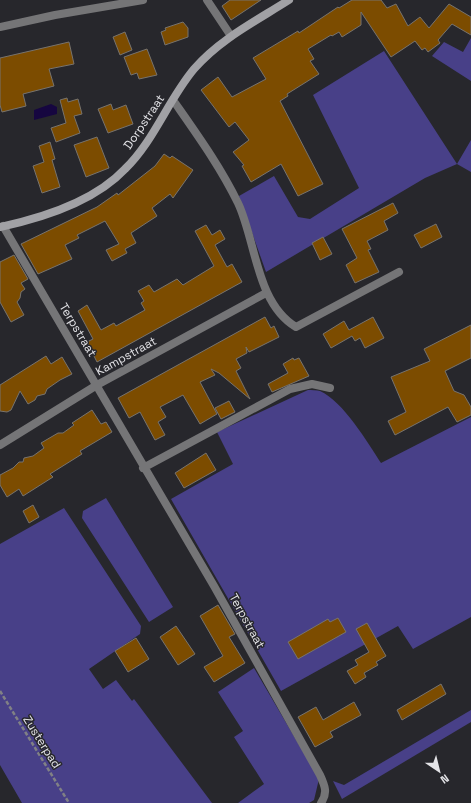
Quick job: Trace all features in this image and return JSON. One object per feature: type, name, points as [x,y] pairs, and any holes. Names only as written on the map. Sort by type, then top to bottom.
[{"type":"street","points":[[0,27],[55,15],[143,0]]},
{"type":"street","points":[[207,0],[231,36]]},
{"type":"street","name":"Dorpstraat","points":[[1,227],[47,214],[109,184],[126,169],[138,153],[194,70],[231,36],[289,0]]},
{"type":"street","points":[[173,100],[209,151],[238,204],[266,292],[289,322],[296,327],[399,272]]},
{"type":"street","name":"Terpstraat","points":[[1,227],[97,385],[143,468],[214,586],[326,788],[326,796],[321,803]]},
{"type":"street","name":"Kampstraat","points":[[0,445],[97,385],[266,292]]},
{"type":"street","points":[[143,468],[290,389],[312,384],[330,388]]},
{"type":"path","name":"Zusterpad","points":[[0,691],[69,803]]},
{"type":"shaded area","points":[[471,38],[471,81],[432,56],[444,42],[463,52]]},
{"type":"shaded area","points":[[384,51],[457,164],[425,178],[266,272],[239,196],[274,176],[298,217],[310,219],[359,188],[313,95]]},
{"type":"shaded area","points":[[51,104],[57,107],[57,114],[34,120],[34,110]]},
{"type":"shaded area","points":[[471,140],[471,172],[457,164]]},
{"type":"shaded area","points":[[308,390],[320,391],[329,396],[346,413],[381,463],[471,417],[471,617],[413,649],[398,626],[281,691],[171,499],[233,464],[217,432]]},
{"type":"shaded area","points":[[106,498],[173,607],[149,622],[82,518],[83,511]]},
{"type":"shaded area","points":[[64,508],[141,626],[140,634],[89,669],[103,689],[116,680],[132,701],[134,699],[212,803],[22,803],[0,765],[0,544]]},
{"type":"shaded area","points":[[254,668],[319,779],[314,800],[309,803],[238,803],[264,784],[234,737],[243,731],[218,692]]},
{"type":"shaded area","points":[[471,710],[471,722],[342,799],[333,781],[344,785]]},
{"type":"building","points":[[230,0],[261,0],[231,20],[222,6]]},
{"type":"building","points":[[352,0],[381,0],[387,8],[396,4],[408,26],[420,17],[429,28],[449,4],[471,17],[471,35],[452,24],[438,40],[440,43],[428,52],[425,48],[422,50],[415,41],[391,57],[361,12],[361,25],[342,37],[339,32],[332,36],[331,35],[308,49],[314,59],[310,61],[319,74],[287,94],[288,96],[280,101],[323,184],[298,196],[281,164],[251,182],[242,166],[244,165],[233,152],[249,140],[235,122],[229,127],[201,90],[218,77],[232,97],[266,79],[253,58],[298,31],[299,33],[338,7],[339,8]]},
{"type":"building","points":[[183,22],[188,28],[188,37],[165,45],[161,32],[166,30],[165,28]]},
{"type":"building","points":[[125,32],[132,50],[120,55],[113,37]]},
{"type":"building","points":[[69,42],[74,64],[49,69],[54,86],[23,94],[26,106],[2,112],[0,105],[0,58]]},
{"type":"building","points":[[147,49],[157,75],[139,79],[137,73],[131,75],[124,57]]},
{"type":"building","points":[[67,98],[68,102],[78,99],[82,114],[74,116],[80,133],[56,142],[51,128],[66,123],[60,100]]},
{"type":"building","points":[[111,104],[113,110],[126,105],[133,124],[108,133],[98,109]]},
{"type":"building","points":[[97,137],[109,168],[86,177],[74,145]]},
{"type":"building","points":[[50,142],[55,159],[52,160],[60,187],[42,193],[33,166],[44,162],[39,146]]},
{"type":"building","points":[[164,154],[170,158],[172,156],[193,170],[173,198],[170,194],[152,208],[157,216],[131,233],[136,243],[125,249],[127,253],[112,261],[106,250],[119,244],[105,221],[77,235],[79,238],[65,245],[72,259],[38,274],[21,244],[97,207],[117,193],[118,195],[155,166]]},
{"type":"building","points":[[393,203],[398,213],[384,221],[388,230],[367,241],[371,249],[368,250],[379,272],[355,283],[346,265],[357,258],[342,229]]},
{"type":"building","points":[[436,224],[442,237],[421,248],[414,235]]},
{"type":"building","points":[[206,225],[212,235],[220,230],[225,239],[215,245],[227,267],[232,264],[242,282],[97,362],[87,342],[93,339],[78,311],[87,305],[101,330],[114,323],[116,326],[145,310],[141,303],[144,301],[138,291],[149,285],[154,292],[177,279],[183,285],[214,266],[195,231]]},
{"type":"building","points":[[323,237],[332,254],[320,260],[312,243]]},
{"type":"building","points":[[14,255],[28,279],[21,283],[25,289],[21,292],[20,298],[17,302],[24,315],[11,322],[0,302],[0,262]]},
{"type":"building","points":[[265,317],[271,328],[274,326],[279,337],[249,352],[246,347],[247,353],[236,359],[241,368],[236,371],[250,399],[219,373],[211,369],[215,375],[200,382],[217,414],[200,424],[183,395],[160,407],[166,417],[158,422],[165,435],[155,440],[140,412],[129,418],[118,398]]},
{"type":"building","points":[[373,317],[384,338],[365,348],[360,338],[355,341],[352,336],[331,348],[323,334],[344,321],[349,330]]},
{"type":"building","points":[[471,325],[471,358],[445,371],[454,391],[464,395],[471,407],[471,415],[457,422],[448,407],[395,435],[388,421],[406,412],[391,377],[430,361],[424,349]]},
{"type":"building","points":[[46,356],[51,364],[62,357],[72,374],[60,380],[47,389],[45,394],[37,396],[35,400],[28,404],[20,391],[11,410],[7,412],[0,411],[0,385]]},
{"type":"building","points":[[293,358],[294,360],[299,358],[309,376],[272,392],[268,384],[288,373],[283,364]]},
{"type":"building","points":[[229,401],[235,412],[221,419],[215,408]]},
{"type":"building","points":[[92,410],[101,424],[106,422],[112,432],[80,451],[82,454],[50,474],[53,477],[23,496],[19,489],[7,497],[0,485],[0,475],[13,468],[19,462],[23,462],[24,458],[33,456],[44,448],[41,443],[58,433],[63,433],[74,425],[72,423]]},
{"type":"building","points":[[206,453],[216,470],[184,488],[175,473]]},
{"type":"building","points":[[33,505],[39,517],[29,523],[23,511]]},
{"type":"building","points":[[218,605],[235,634],[229,637],[245,663],[214,682],[204,667],[223,656],[200,616]]},
{"type":"building","points":[[338,618],[346,632],[298,659],[288,642],[328,619],[330,622]]},
{"type":"building","points":[[367,623],[386,656],[376,662],[378,665],[364,673],[366,677],[355,684],[347,671],[358,665],[355,660],[369,652],[356,629]]},
{"type":"building","points":[[176,626],[195,654],[178,665],[160,637]]},
{"type":"building","points":[[136,638],[149,659],[128,672],[115,651]]},
{"type":"building","points":[[441,684],[446,694],[402,720],[397,710]]},
{"type":"building","points":[[354,702],[361,715],[330,732],[333,737],[315,747],[298,717],[316,707],[323,720]]}]
